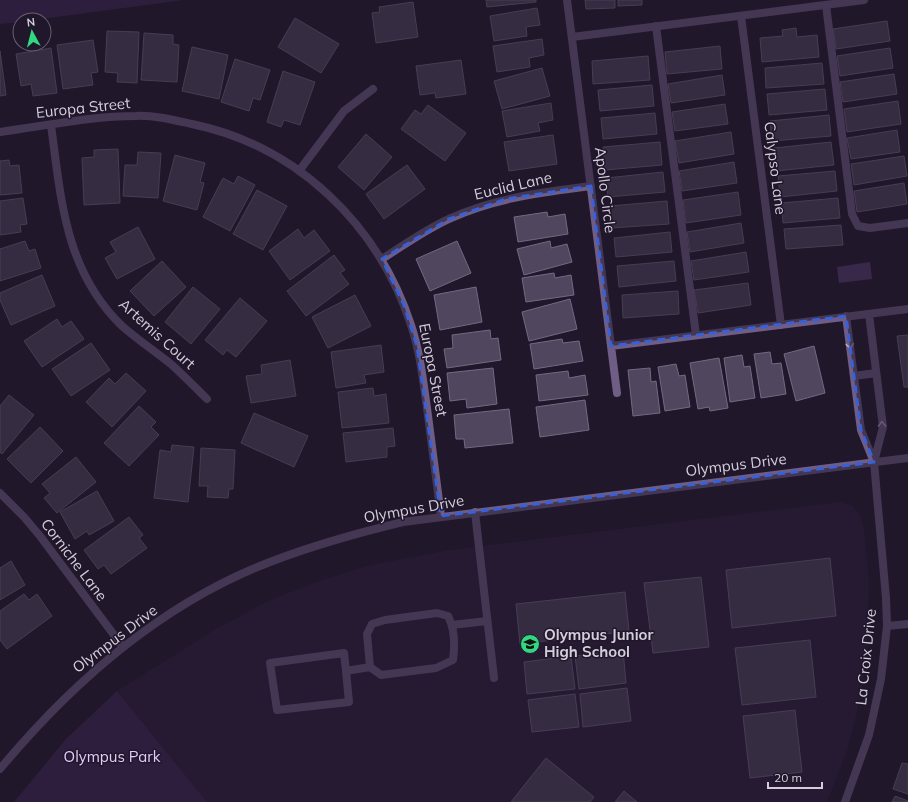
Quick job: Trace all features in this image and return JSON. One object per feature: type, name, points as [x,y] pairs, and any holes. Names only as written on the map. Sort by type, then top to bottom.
[{"type":"street","name":"Apollo Circle","points":[[567,0],[617,393]]},
{"type":"street","points":[[572,37],[864,0]]},
{"type":"street","points":[[826,5],[852,214],[858,226],[870,228],[908,223]]},
{"type":"street","name":"Calypso Lane","points":[[741,16],[780,325]]},
{"type":"street","points":[[656,26],[696,336]]},
{"type":"street","points":[[299,170],[344,111],[373,90]]},
{"type":"street","name":"Europa Street","points":[[0,132],[103,118],[137,116],[172,119],[208,127],[254,145],[299,170],[335,201],[366,237],[382,259],[404,305],[417,346],[441,516]]},
{"type":"street","name":"Artemis Court","points":[[51,125],[62,205],[68,233],[84,276],[99,299],[122,325],[172,365],[207,399]]},
{"type":"street","name":"Euclid Lane","points":[[382,259],[430,229],[466,212],[520,196],[591,186]]},
{"type":"street","points":[[611,346],[908,308]]},
{"type":"street","points":[[869,314],[883,427],[874,462]]},
{"type":"street","points":[[846,316],[861,430],[874,462]]},
{"type":"street","points":[[854,376],[876,373]]},
{"type":"street","name":"Olympus Drive","points":[[0,769],[37,726],[75,687],[123,647],[197,597],[254,569],[290,554],[403,522],[441,516],[908,458]]},
{"type":"street","name":"La Croix Drive","points":[[845,802],[869,735],[881,679],[887,626],[884,572],[874,462]]},
{"type":"street","name":"Corniche Lane","points":[[0,493],[32,527],[123,647]]},
{"type":"street","points":[[475,512],[494,678]]},
{"type":"street","points":[[437,613],[448,616],[452,625],[455,647],[453,660],[436,668],[380,675],[370,667],[367,634],[372,624],[385,620],[437,613]]},
{"type":"street","points":[[452,625],[487,622]]},
{"type":"street","points":[[887,626],[908,624]]},
{"type":"street","points":[[344,653],[346,671],[349,702],[277,710],[270,663],[344,653]]},
{"type":"street","points":[[346,671],[370,667]]},
{"type":"highlighted area","points":[[591,186],[611,346],[846,316],[861,430],[874,462],[441,516],[417,346],[404,305],[382,259],[449,219],[506,199]]},
{"type":"shaded area","points":[[870,262],[872,279],[839,283],[837,267]]},
{"type":"shaded area","name":"Olympus Junior High School","points":[[840,502],[853,506],[860,515],[864,529],[869,581],[868,630],[865,669],[859,704],[848,748],[827,802],[207,802],[117,691],[216,629],[270,600],[322,580],[371,565],[449,550]]},
{"type":"green space","points":[[0,0],[184,0],[52,18],[52,12],[12,12],[12,23],[0,24]]},
{"type":"green space","name":"Olympus Park","points":[[117,691],[207,802],[14,802],[66,739]]},
{"type":"building","points":[[486,0],[536,0],[536,2],[487,7]]},
{"type":"building","points":[[585,0],[615,0],[615,8],[586,9]]},
{"type":"building","points":[[618,0],[642,0],[642,5],[618,6]]},
{"type":"building","points":[[413,2],[418,37],[376,43],[372,13],[380,12],[379,7]]},
{"type":"building","points":[[537,8],[540,25],[526,27],[527,36],[494,41],[490,16]]},
{"type":"building","points":[[295,18],[339,44],[321,73],[278,47]]},
{"type":"building","points":[[887,21],[890,41],[836,49],[833,29]]},
{"type":"building","points":[[796,28],[797,37],[817,35],[819,57],[762,62],[760,38],[783,36],[782,30]]},
{"type":"building","points":[[107,31],[139,32],[137,83],[117,82],[118,73],[105,72]]},
{"type":"building","points":[[144,33],[173,35],[173,44],[179,45],[177,82],[141,80]]},
{"type":"building","points":[[542,39],[544,55],[529,58],[530,67],[497,72],[493,46]]},
{"type":"building","points":[[93,40],[98,72],[91,73],[93,85],[63,89],[57,45]]},
{"type":"building","points":[[720,46],[722,69],[667,74],[665,52]]},
{"type":"building","points":[[192,47],[228,55],[219,99],[182,91]]},
{"type":"building","points":[[890,48],[893,68],[840,76],[837,56]]},
{"type":"building","points":[[0,51],[6,95],[0,96]]},
{"type":"building","points":[[28,52],[52,52],[57,93],[33,96],[31,84],[21,86],[16,54]]},
{"type":"building","points":[[648,56],[650,80],[593,84],[592,61]]},
{"type":"building","points":[[235,59],[270,70],[260,100],[253,98],[249,111],[221,102]]},
{"type":"building","points":[[461,60],[466,94],[436,98],[435,93],[420,95],[416,66]]},
{"type":"building","points":[[822,63],[824,84],[766,88],[765,68]]},
{"type":"building","points":[[542,68],[550,96],[502,109],[494,81]]},
{"type":"building","points":[[283,71],[315,82],[300,125],[284,120],[281,127],[267,122]]},
{"type":"building","points":[[894,74],[897,94],[843,102],[840,82]]},
{"type":"building","points":[[722,75],[725,95],[671,103],[668,84]]},
{"type":"building","points":[[652,85],[654,106],[600,111],[598,90]]},
{"type":"building","points":[[825,89],[827,110],[769,115],[767,94]]},
{"type":"building","points":[[898,101],[901,124],[847,132],[844,109]]},
{"type":"building","points":[[551,103],[553,120],[538,123],[540,131],[507,137],[502,111]]},
{"type":"building","points":[[725,104],[728,124],[675,131],[672,112]]},
{"type":"building","points":[[428,105],[466,133],[445,161],[401,129],[415,110],[421,114]]},
{"type":"building","points":[[655,113],[657,134],[603,139],[601,118]]},
{"type":"building","points":[[829,115],[831,136],[772,141],[770,121]]},
{"type":"building","points":[[897,130],[900,152],[851,159],[847,138]]},
{"type":"building","points":[[731,132],[734,154],[679,163],[675,141]]},
{"type":"building","points":[[366,134],[392,157],[364,190],[338,167]]},
{"type":"building","points":[[553,135],[557,164],[509,171],[504,142]]},
{"type":"building","points":[[660,142],[662,165],[605,170],[603,147]]},
{"type":"building","points":[[831,142],[834,165],[776,171],[774,148]]},
{"type":"building","points":[[118,149],[120,203],[84,205],[82,158],[94,157],[94,150]]},
{"type":"building","points":[[138,152],[161,153],[158,198],[123,196],[125,165],[137,165]]},
{"type":"building","points":[[175,155],[205,163],[200,182],[204,183],[197,210],[163,201]]},
{"type":"building","points":[[904,156],[907,176],[854,185],[851,164]]},
{"type":"building","points":[[9,160],[10,166],[19,165],[22,193],[0,195],[0,161]]},
{"type":"building","points":[[734,162],[737,183],[682,191],[679,171]]},
{"type":"building","points":[[407,165],[425,189],[384,219],[366,194]]},
{"type":"building","points":[[835,171],[837,191],[780,197],[778,176]]},
{"type":"building","points":[[663,172],[665,192],[608,197],[606,178]]},
{"type":"building","points":[[238,176],[255,185],[230,231],[203,217],[223,178],[234,184]]},
{"type":"building","points":[[904,183],[907,204],[857,212],[854,191]]},
{"type":"building","points":[[257,190],[287,206],[263,250],[233,234]]},
{"type":"building","points":[[738,192],[741,215],[686,223],[683,200]]},
{"type":"building","points":[[23,198],[27,224],[20,225],[21,232],[0,235],[0,201]]},
{"type":"building","points":[[838,198],[840,218],[783,223],[781,203]]},
{"type":"building","points":[[667,201],[669,224],[611,228],[610,206]]},
{"type":"building","points":[[547,212],[548,217],[565,214],[568,234],[518,242],[514,217]]},
{"type":"building","points":[[741,223],[744,243],[690,252],[687,232]]},
{"type":"building","points":[[841,225],[843,245],[786,249],[784,229]]},
{"type":"building","points":[[138,227],[155,259],[117,279],[105,258],[116,252],[110,242]]},
{"type":"building","points":[[298,229],[304,238],[314,230],[330,251],[290,280],[269,251]]},
{"type":"building","points":[[670,232],[672,252],[616,257],[614,238]]},
{"type":"building","points":[[25,241],[29,251],[35,249],[41,268],[0,281],[0,249]]},
{"type":"building","points":[[457,241],[471,273],[430,291],[416,259]]},
{"type":"building","points":[[550,241],[551,248],[567,244],[572,262],[524,275],[517,249]]},
{"type":"building","points":[[746,252],[749,272],[694,280],[691,261]]},
{"type":"building","points":[[334,255],[345,270],[340,273],[349,284],[306,316],[287,291]]},
{"type":"building","points":[[162,261],[186,287],[154,316],[130,291]]},
{"type":"building","points":[[674,261],[676,281],[619,287],[617,266]]},
{"type":"building","points":[[554,273],[555,278],[571,275],[574,295],[526,302],[522,278]]},
{"type":"building","points":[[42,275],[55,306],[11,325],[0,300],[0,293]]},
{"type":"building","points":[[748,283],[751,305],[698,313],[694,290]]},
{"type":"building","points":[[193,287],[220,309],[191,344],[165,322]]},
{"type":"building","points":[[476,287],[482,322],[440,330],[434,295]]},
{"type":"building","points":[[678,291],[679,314],[623,318],[622,295]]},
{"type":"building","points":[[355,295],[371,326],[328,348],[312,317]]},
{"type":"building","points":[[240,298],[267,321],[236,357],[227,350],[223,355],[205,340]]},
{"type":"building","points":[[570,299],[577,329],[529,341],[522,312]]},
{"type":"building","points":[[57,319],[62,327],[71,321],[84,339],[42,367],[24,341]]},
{"type":"building","points":[[490,330],[491,339],[498,338],[501,360],[447,368],[444,349],[453,348],[452,335]]},
{"type":"building","points":[[908,335],[908,387],[904,387],[897,336]]},
{"type":"building","points":[[562,339],[563,343],[579,341],[583,361],[534,369],[530,344]]},
{"type":"building","points":[[91,343],[110,370],[71,396],[52,369]]},
{"type":"building","points":[[381,345],[384,372],[364,375],[366,383],[336,388],[331,352]]},
{"type":"building","points":[[814,346],[825,393],[796,401],[784,354]]},
{"type":"building","points":[[770,352],[772,364],[781,363],[786,394],[761,398],[754,354]]},
{"type":"building","points":[[742,355],[744,367],[750,366],[755,398],[730,402],[724,358]]},
{"type":"building","points":[[719,358],[728,408],[710,411],[709,407],[698,409],[690,363]]},
{"type":"building","points":[[290,360],[296,396],[251,403],[246,376],[262,374],[261,365]]},
{"type":"building","points":[[676,364],[679,376],[685,375],[690,407],[665,411],[658,367]]},
{"type":"building","points":[[493,368],[497,404],[467,408],[466,399],[450,401],[447,373]]},
{"type":"building","points":[[650,368],[651,382],[656,381],[660,413],[633,416],[628,370]]},
{"type":"building","points":[[568,371],[569,378],[585,375],[588,395],[539,401],[536,375]]},
{"type":"building","points":[[126,373],[146,391],[112,427],[86,402],[109,378],[115,384]]},
{"type":"building","points":[[373,388],[374,396],[386,394],[389,423],[342,428],[338,392]]},
{"type":"building","points":[[9,395],[34,415],[2,454],[0,452],[0,406]]},
{"type":"building","points":[[585,400],[589,430],[540,437],[536,407]]},
{"type":"building","points":[[139,406],[156,422],[151,427],[159,435],[129,466],[104,443]]},
{"type":"building","points":[[509,409],[513,443],[465,448],[464,439],[456,439],[454,415]]},
{"type":"building","points":[[254,413],[308,436],[294,467],[241,443]]},
{"type":"building","points":[[40,427],[63,451],[31,483],[7,459]]},
{"type":"building","points":[[393,428],[395,446],[387,447],[387,457],[346,462],[343,433]]},
{"type":"building","points":[[172,445],[194,447],[188,502],[154,498],[160,450],[171,452]]},
{"type":"building","points":[[201,448],[235,450],[233,489],[229,489],[228,498],[207,497],[208,486],[199,486]]},
{"type":"building","points":[[76,457],[96,482],[57,513],[44,498],[50,493],[42,484]]},
{"type":"building","points":[[97,491],[114,521],[89,535],[87,531],[75,539],[60,512]]},
{"type":"building","points":[[129,517],[143,535],[139,538],[147,548],[111,574],[104,565],[98,569],[84,550]]},
{"type":"building","points":[[830,558],[836,616],[732,628],[726,570]]},
{"type":"building","points":[[11,561],[25,585],[0,600],[0,568]]},
{"type":"building","points":[[701,577],[709,647],[653,653],[644,583]]},
{"type":"building","points":[[625,592],[629,631],[520,644],[516,604]]},
{"type":"building","points":[[24,594],[29,600],[37,594],[52,616],[7,649],[0,640],[0,611]]},
{"type":"building","points":[[810,640],[816,697],[742,705],[735,648]]},
{"type":"building","points":[[623,650],[626,683],[579,689],[575,656]]},
{"type":"building","points":[[571,656],[575,689],[527,694],[524,662]]},
{"type":"building","points":[[627,688],[631,721],[583,727],[580,694]]},
{"type":"building","points":[[575,694],[579,727],[532,732],[528,700]]},
{"type":"building","points":[[795,710],[802,772],[750,778],[743,716]]},
{"type":"building","points":[[546,758],[594,797],[590,802],[511,802]]},
{"type":"building","points":[[902,763],[908,764],[908,794],[893,789]]},
{"type":"building","points":[[624,791],[637,802],[615,802]]},
{"type":"building","points":[[895,796],[908,801],[908,802],[892,802]]},
{"type":"place","name":"Olympus Junior High School","points":[[530,644]]}]
